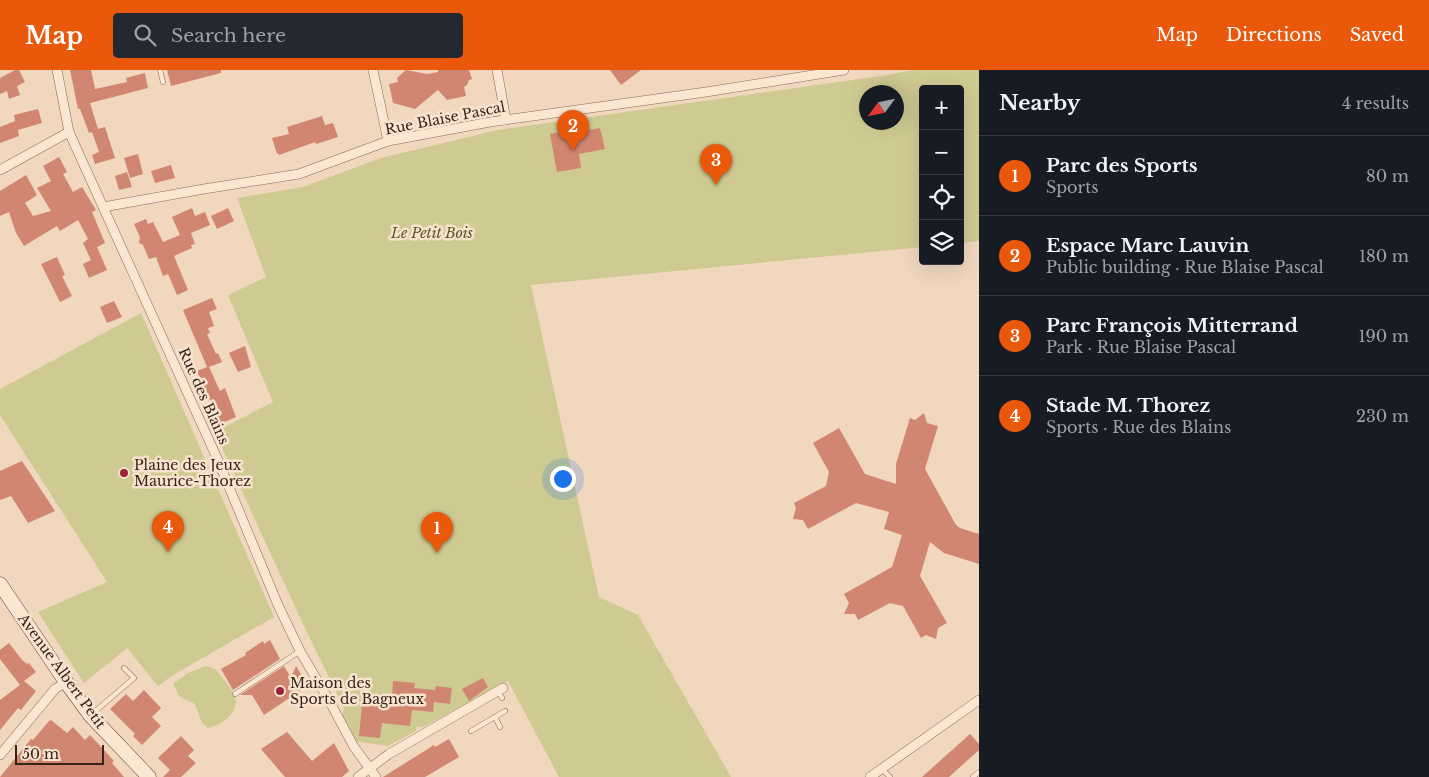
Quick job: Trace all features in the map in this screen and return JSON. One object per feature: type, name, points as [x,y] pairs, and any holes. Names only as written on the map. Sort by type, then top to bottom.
[{"type":"main road","name":"Avenue Albert Petit","points":[[0,584],[90,715],[143,775]]},
{"type":"street","name":"Rue des Blains","points":[[57,70],[69,132],[217,458],[278,605],[300,651],[354,747],[376,777]]},
{"type":"street","points":[[372,70],[388,141]]},
{"type":"street","points":[[497,70],[506,120]]},
{"type":"street","name":"Rue Blaise Pascal","points":[[103,207],[299,174],[388,141],[506,120],[796,74],[844,70]]},
{"type":"street","points":[[0,170],[69,132]]},
{"type":"street","points":[[0,755],[55,689],[66,682]]},
{"type":"street","points":[[358,777],[370,767],[501,692]]},
{"type":"street","points":[[870,777],[979,700]]},
{"type":"lane","points":[[160,70],[163,82]]},
{"type":"lane","points":[[235,694],[300,651]]},
{"type":"lane","points":[[90,715],[134,678],[124,668]]},
{"type":"lane","points":[[471,731],[504,711]]},
{"type":"lane","points":[[495,717],[500,727]]},
{"type":"lane","points":[[882,769],[890,777]]},
{"type":"lane","points":[[973,777],[979,772]]},
{"type":"green space","name":"Le Petit Bois","points":[[912,70],[979,70],[979,241],[964,243],[964,85],[919,85],[919,247],[531,285],[599,597],[638,615],[731,777],[559,777],[508,681],[423,727],[417,726],[416,731],[388,746],[354,741],[342,719],[344,708],[301,620],[215,432],[273,402],[228,295],[266,277],[237,198],[303,187],[381,158],[498,130],[888,75]]},
{"type":"green space","name":"Plaine des Jeux Maurice-Thorez","points":[[141,313],[274,617],[173,675],[158,686],[127,648],[84,683],[38,612],[107,582],[0,415],[0,389]]},
{"type":"green space","points":[[206,666],[215,669],[221,675],[234,694],[236,702],[229,717],[219,724],[208,728],[202,723],[195,704],[180,697],[173,684],[188,673]]},
{"type":"building","points":[[15,70],[19,70],[25,82],[17,86],[20,95],[9,99],[7,91],[0,94],[0,78]]},
{"type":"building","points":[[70,70],[91,70],[95,89],[127,82],[126,78],[145,73],[148,88],[90,103],[98,129],[105,127],[115,158],[95,164],[92,155],[99,152],[92,132],[89,133],[80,109],[78,109]]},
{"type":"building","points":[[167,70],[221,70],[221,73],[171,86]]},
{"type":"building","points":[[406,70],[427,74],[438,72],[438,70],[469,70],[472,79],[464,87],[466,96],[447,100],[438,90],[415,109],[393,103],[389,84],[398,82],[397,78]]},
{"type":"building","points":[[610,70],[641,70],[621,85]]},
{"type":"building","points":[[38,109],[42,123],[18,130],[19,136],[0,143],[0,127],[15,121],[14,115]]},
{"type":"building","points":[[322,116],[325,125],[333,123],[338,137],[316,144],[315,142],[279,155],[277,154],[272,138],[289,134],[287,127]]},
{"type":"building","points":[[600,128],[605,149],[579,154],[581,168],[557,172],[550,134],[561,132],[562,135]]},
{"type":"building","points":[[138,154],[143,174],[130,178],[124,158]]},
{"type":"building","points":[[59,157],[67,172],[63,174],[73,192],[82,187],[96,210],[92,212],[105,243],[97,247],[107,270],[89,278],[83,264],[91,260],[83,243],[88,239],[78,220],[60,231],[57,226],[24,246],[16,233],[9,212],[0,216],[0,191],[26,175],[37,195],[25,203],[33,216],[51,211],[37,188],[51,181],[43,166]]},
{"type":"building","points":[[171,165],[175,178],[155,183],[151,171]]},
{"type":"building","points":[[127,172],[132,187],[119,190],[115,176]]},
{"type":"building","points":[[192,208],[195,216],[205,212],[210,225],[191,233],[195,244],[191,245],[192,248],[174,256],[188,290],[177,295],[168,274],[163,276],[156,257],[149,259],[143,245],[139,243],[140,237],[134,224],[146,219],[148,224],[153,222],[163,242],[180,235],[172,217]]},
{"type":"building","points":[[228,208],[234,221],[217,229],[211,216]]},
{"type":"building","points":[[57,257],[65,275],[62,276],[72,296],[60,302],[41,264]]},
{"type":"building","points":[[212,298],[217,309],[209,312],[214,326],[208,328],[210,333],[207,334],[216,354],[218,353],[222,362],[209,367],[220,391],[225,388],[236,417],[220,424],[197,371],[207,367],[183,310]]},
{"type":"building","points":[[114,301],[122,317],[107,323],[100,307]]},
{"type":"building","points":[[245,346],[251,367],[238,372],[229,353]]},
{"type":"building","points":[[924,413],[927,423],[938,426],[925,469],[956,525],[979,534],[979,564],[944,553],[930,542],[920,576],[947,623],[938,628],[936,639],[926,635],[921,638],[903,606],[890,603],[858,620],[855,614],[844,614],[849,603],[844,594],[892,567],[902,535],[884,529],[889,512],[856,503],[808,529],[803,520],[793,519],[796,508],[794,503],[826,486],[829,472],[813,443],[839,428],[865,474],[896,484],[896,464],[910,418],[915,420]]},
{"type":"building","points":[[22,461],[55,511],[28,523],[11,496],[0,500],[0,471]]},
{"type":"building","points":[[270,640],[280,659],[233,690],[221,669],[246,655],[245,653],[263,641],[264,644]]},
{"type":"building","points":[[9,643],[22,660],[27,664],[29,663],[36,672],[24,681],[36,691],[21,710],[18,708],[0,730],[0,700],[20,685],[0,659],[0,650]]},
{"type":"building","name":"Maison des Sports de Bagneux","points":[[284,666],[291,678],[296,666],[306,683],[306,687],[264,715],[252,695],[240,695]]},
{"type":"building","points":[[483,678],[488,687],[469,701],[462,689]]},
{"type":"building","points":[[393,681],[415,683],[414,688],[435,690],[436,686],[452,688],[450,704],[434,702],[433,712],[412,710],[410,726],[382,723],[380,738],[359,736],[363,693],[392,696]]},
{"type":"building","points":[[144,690],[161,708],[152,717],[161,726],[142,745],[133,736],[135,734],[110,709],[126,694],[133,701]]},
{"type":"building","points":[[51,720],[67,733],[73,727],[85,740],[90,735],[114,761],[112,763],[124,777],[0,777],[31,739],[33,740]]},
{"type":"building","points":[[287,732],[312,761],[334,743],[349,771],[342,777],[285,777],[261,749]]},
{"type":"building","points":[[970,734],[979,744],[979,750],[949,777],[922,777]]},
{"type":"building","points":[[181,736],[194,750],[188,756],[196,763],[181,777],[163,777],[170,770],[158,758]]},
{"type":"building","points":[[449,739],[459,757],[425,777],[383,777],[434,745],[435,747]]},
{"type":"place","name":"Espace Marc Lauvin","points":[[573,151]]},
{"type":"place","name":"Parc François Mitterrand","points":[[716,185]]},
{"type":"place","name":"Plaine des Jeux Maurice-Thorez","points":[[124,473]]},
{"type":"place","name":"Stade M. Thorez","points":[[168,552]]},
{"type":"place","name":"Parc des Sports","points":[[437,553]]},
{"type":"place","name":"Maison des Sports de Bagneux","points":[[280,691]]}]
